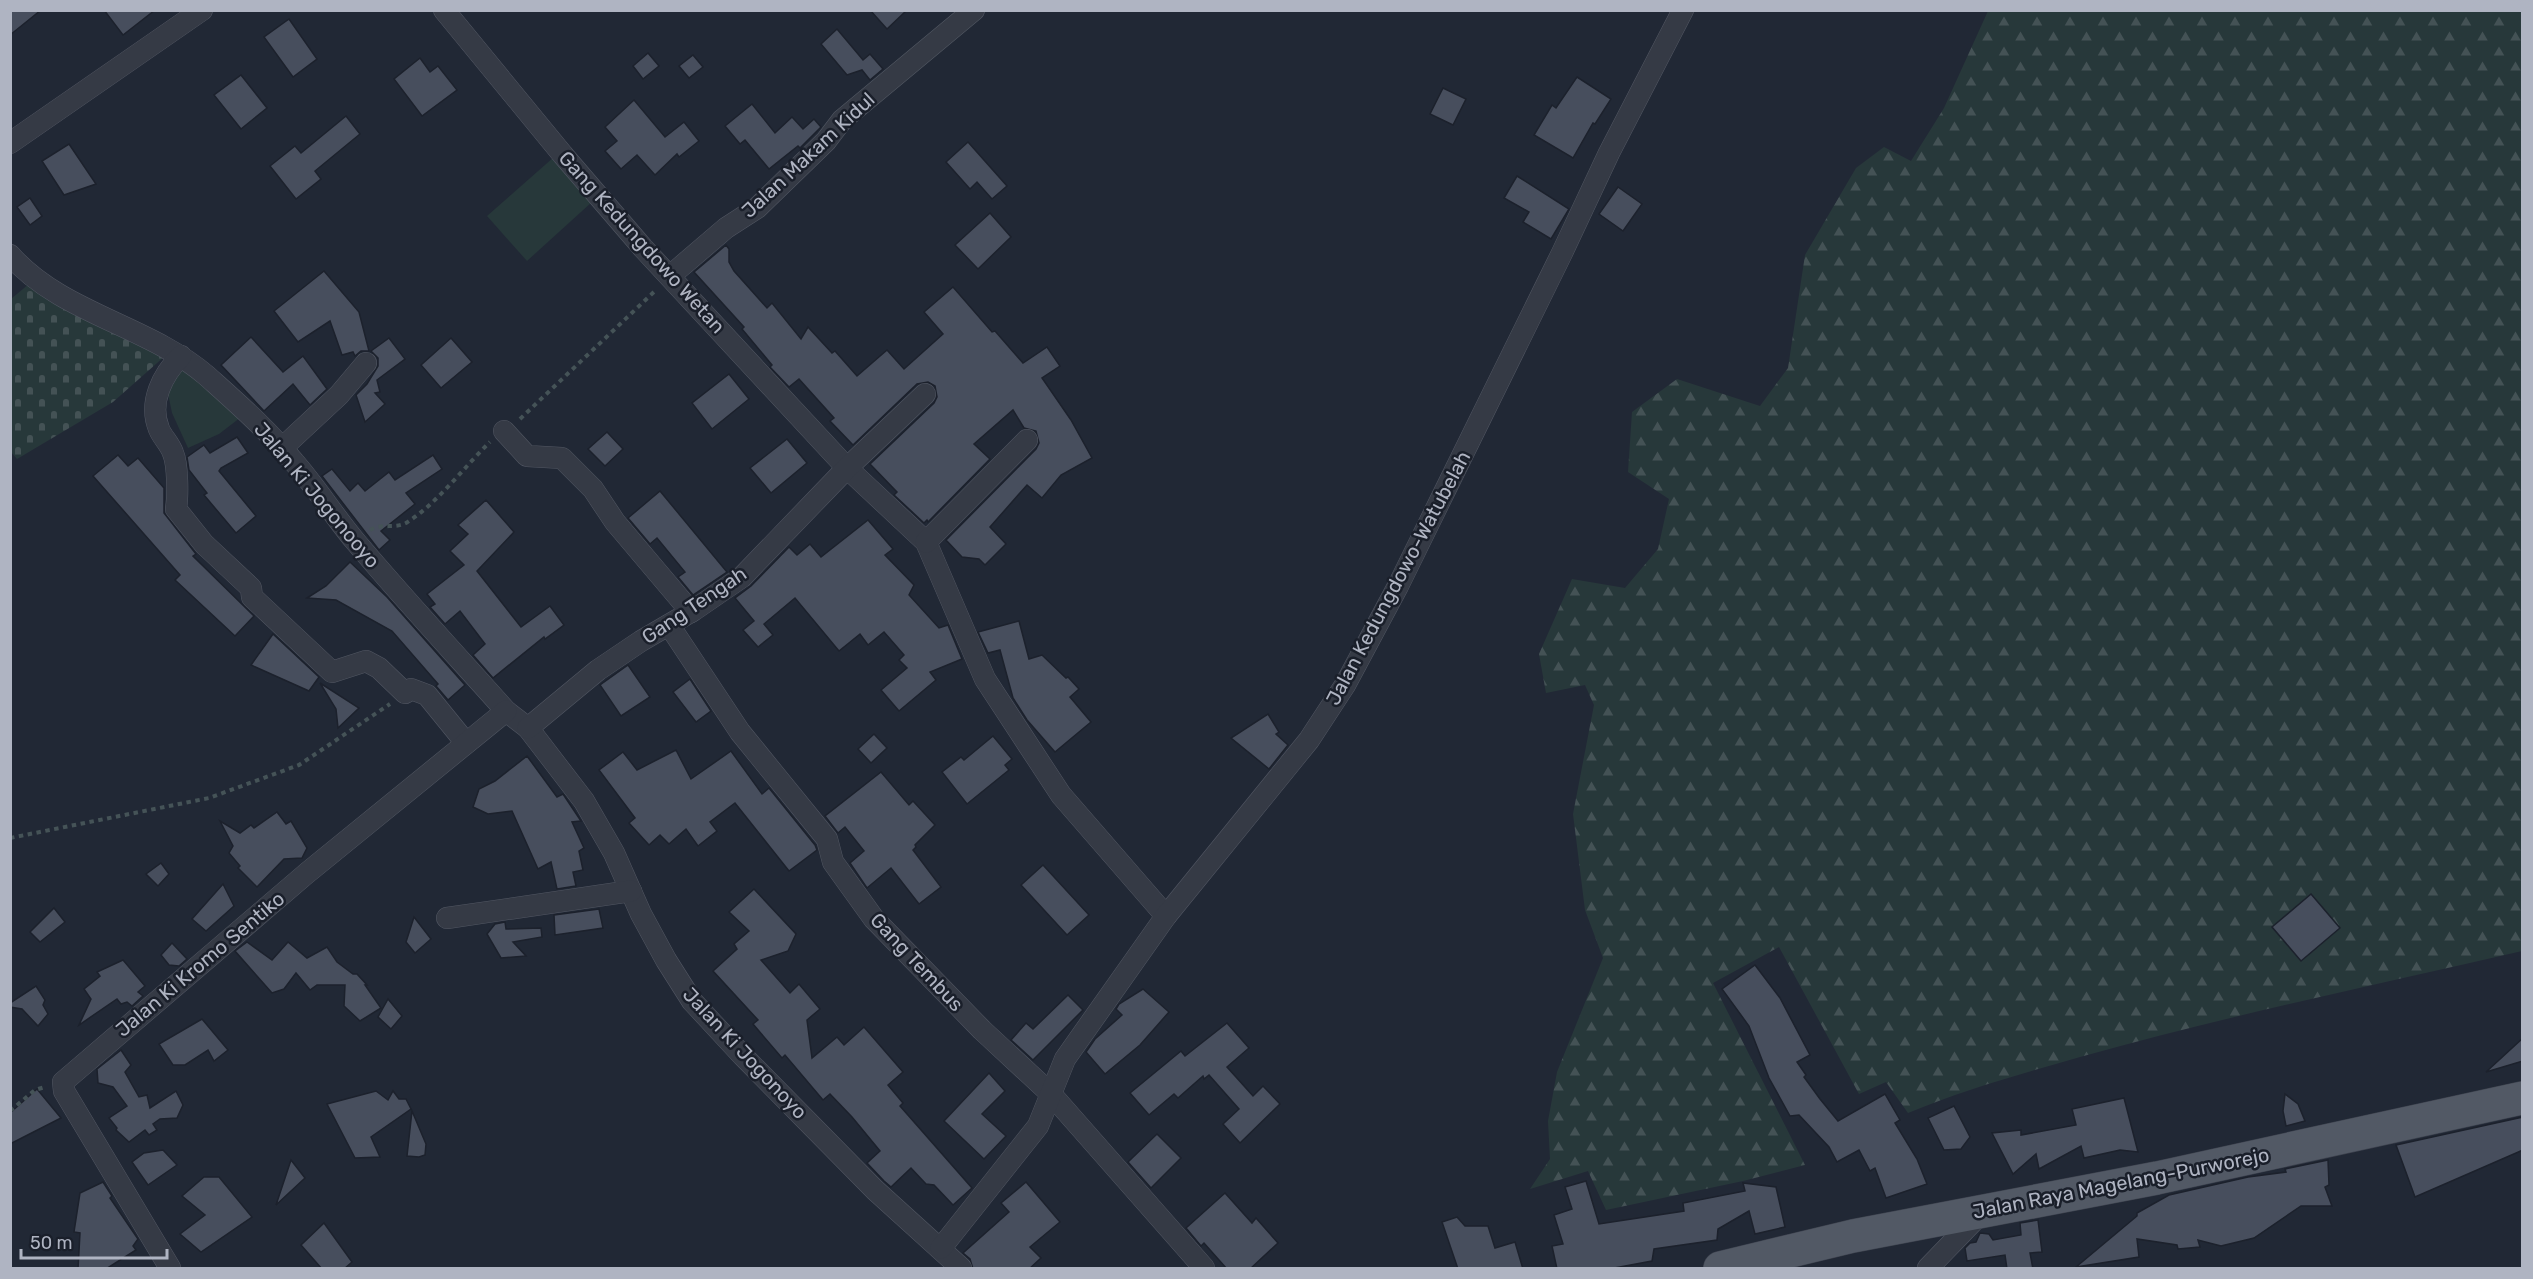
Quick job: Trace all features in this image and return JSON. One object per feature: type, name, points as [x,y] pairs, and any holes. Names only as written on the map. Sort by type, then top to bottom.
[{"type":"main road","name":"Jalan Raya Magelang-Purworejo","points":[[1720,1269],[1853,1236],[2157,1178],[2523,1098]]},
{"type":"street","points":[[10,143],[202,10]]},
{"type":"street","name":"Gang Kedungdowo Wetan","points":[[444,10],[563,155],[670,276],[847,468],[926,542]]},
{"type":"street","name":"Jalan Makam Kidul","points":[[670,276],[726,228],[757,208],[826,141],[842,120],[974,10]]},
{"type":"street","name":"Jalan Kedungdowo-Watubelah","points":[[941,1248],[1038,1126],[1065,1059],[1166,916],[1309,740],[1345,685],[1398,586],[1609,153],[1683,10]]},
{"type":"street","name":"Jalan Ki Jogonooyo","points":[[10,255],[23,270],[54,292],[181,356],[231,398],[282,448],[354,540],[506,711]]},
{"type":"street","points":[[181,356],[170,368],[161,384],[155,409],[159,429],[174,454],[176,509],[204,544],[251,588],[252,597],[332,672],[366,661],[379,668],[405,693],[411,689],[427,696],[466,743]]},
{"type":"street","points":[[282,448],[339,394],[366,363]]},
{"type":"street","name":"Gang Tengah","points":[[528,728],[598,670],[742,577],[847,468],[925,394]]},
{"type":"street","points":[[504,431],[527,456],[562,458],[592,489],[615,522],[691,612]]},
{"type":"street","points":[[1027,440],[926,542],[985,680],[1061,795],[1166,916]]},
{"type":"street","name":"Gang Tembus","points":[[669,625],[740,732],[827,839],[833,862],[874,919],[982,1030],[1051,1094],[1204,1269]]},
{"type":"street","name":"Jalan Ki Jogonoyo","points":[[506,711],[528,728],[584,801],[614,853],[666,960],[692,1001],[743,1056],[876,1190],[961,1269]]},
{"type":"street","name":"Jalan Ki Kromo Sentiko","points":[[63,1082],[192,970],[506,711]]},
{"type":"street","points":[[447,918],[631,891]]},
{"type":"street","points":[[63,1082],[64,1091],[170,1269]]},
{"type":"street","points":[[1928,1269],[1983,1210]]},
{"type":"path","points":[[10,838],[209,798],[298,765],[368,721],[405,693]]},
{"type":"path","points":[[10,1111],[35,1090],[63,1082]]},
{"type":"green space","points":[[1988,11],[2522,11],[2522,951],[2301,1001],[2135,1042],[1993,1082],[1908,1113],[1886,1082],[1859,1094],[1779,947],[1713,983],[1805,1165],[1743,1181],[1606,1210],[1588,1171],[1530,1189],[1550,1159],[1548,1121],[1557,1072],[1603,958],[1585,910],[1573,814],[1594,705],[1585,685],[1546,693],[1539,654],[1572,579],[1625,588],[1658,549],[1669,499],[1628,472],[1632,412],[1677,379],[1760,406],[1788,368],[1805,255],[1856,168],[1884,147],[1911,161],[1944,108]]},
{"type":"green space","points":[[554,157],[592,202],[527,261],[487,216]]},
{"type":"green space","points":[[29,284],[165,356],[113,402],[17,459],[11,452],[11,299]]},
{"type":"green space","points":[[175,365],[245,414],[219,434],[188,448],[172,413],[167,389]]},
{"type":"building","points":[[10,10],[41,10],[10,35]]},
{"type":"building","points":[[104,10],[155,10],[123,35]]},
{"type":"building","points":[[870,10],[907,10],[887,29]]},
{"type":"building","points":[[289,19],[317,59],[293,77],[264,37]]},
{"type":"building","points":[[837,29],[863,60],[870,54],[883,69],[870,80],[862,70],[847,75],[821,44]]},
{"type":"building","points":[[648,53],[659,66],[643,79],[633,66]]},
{"type":"building","points":[[693,55],[703,67],[689,78],[679,66]]},
{"type":"building","points":[[420,58],[430,72],[438,66],[457,90],[422,116],[394,79]]},
{"type":"building","points":[[241,75],[267,108],[241,129],[214,95]]},
{"type":"building","points":[[1577,77],[1611,99],[1595,124],[1593,123],[1573,158],[1534,135],[1552,105],[1556,108]]},
{"type":"building","points":[[1443,88],[1466,99],[1453,125],[1430,114]]},
{"type":"building","points":[[634,100],[665,137],[684,122],[699,141],[679,157],[677,154],[655,175],[637,155],[621,169],[605,151],[617,141],[605,127]]},
{"type":"building","points":[[752,104],[775,133],[792,117],[803,129],[814,119],[821,127],[800,148],[798,146],[769,169],[745,140],[740,144],[725,126]]},
{"type":"building","points":[[346,116],[360,134],[315,171],[321,179],[296,199],[270,166],[295,146],[301,153]]},
{"type":"building","points":[[968,142],[1007,186],[992,199],[977,182],[970,189],[946,162]]},
{"type":"building","points":[[69,144],[96,184],[64,195],[42,161]]},
{"type":"building","points":[[1517,176],[1569,209],[1551,239],[1523,222],[1529,212],[1504,198]]},
{"type":"building","points":[[1618,187],[1642,204],[1623,231],[1599,214]]},
{"type":"building","points":[[30,198],[42,216],[30,225],[17,207]]},
{"type":"building","points":[[990,213],[1011,237],[978,269],[955,245]]},
{"type":"building","points":[[726,245],[729,249],[729,262],[734,271],[767,308],[772,303],[801,339],[808,327],[832,353],[835,351],[857,376],[887,350],[904,369],[943,334],[924,312],[953,287],[992,332],[995,331],[1023,363],[1047,347],[1060,366],[1042,378],[1071,420],[1092,458],[1061,475],[1042,498],[1027,485],[990,527],[1006,544],[985,565],[979,559],[962,557],[946,540],[1036,449],[1039,443],[1036,431],[1024,428],[1013,410],[974,444],[990,459],[928,522],[927,520],[924,523],[894,495],[897,492],[870,464],[934,403],[937,397],[935,386],[928,382],[917,384],[853,445],[830,421],[834,418],[799,379],[789,387],[770,367],[772,365],[742,329],[744,327],[694,272]]},
{"type":"building","points":[[324,271],[359,312],[369,351],[361,351],[355,356],[353,352],[342,355],[330,321],[298,342],[274,311]]},
{"type":"building","points":[[251,337],[283,372],[303,356],[327,389],[310,405],[293,384],[264,411],[221,365]]},
{"type":"building","points":[[389,338],[405,359],[377,380],[380,392],[375,393],[385,404],[365,422],[356,395],[367,384],[378,366],[378,358],[371,351]]},
{"type":"building","points":[[451,338],[472,362],[441,388],[421,365]]},
{"type":"building","points":[[729,374],[749,399],[712,429],[692,403]]},
{"type":"building","points":[[607,432],[623,449],[605,466],[588,449]]},
{"type":"building","points":[[237,437],[248,453],[219,471],[256,516],[236,533],[204,495],[207,493],[189,470],[187,457],[204,445],[210,453]]},
{"type":"building","points":[[787,439],[807,463],[771,493],[750,468]]},
{"type":"building","points":[[118,455],[128,466],[138,458],[164,488],[164,513],[196,554],[193,556],[254,616],[235,636],[175,580],[180,575],[93,476]]},
{"type":"building","points":[[433,455],[442,469],[406,493],[415,504],[381,531],[390,540],[379,550],[322,476],[332,469],[350,491],[358,483],[365,491],[389,472],[395,480]]},
{"type":"building","points":[[660,491],[727,572],[693,595],[678,577],[685,572],[657,538],[650,544],[628,518]]},
{"type":"building","points":[[486,500],[514,532],[477,571],[521,627],[550,606],[564,625],[545,639],[544,637],[493,678],[473,655],[485,644],[460,611],[445,624],[430,607],[435,604],[427,594],[464,565],[450,551],[468,534],[458,525]]},
{"type":"building","points":[[868,520],[893,549],[885,555],[914,585],[909,595],[939,628],[948,625],[962,659],[930,672],[936,680],[899,711],[881,690],[907,668],[899,660],[904,655],[884,632],[868,645],[860,634],[839,651],[795,598],[764,624],[773,635],[758,647],[743,630],[754,621],[735,598],[751,586],[789,547],[797,555],[810,544],[821,557]]},
{"type":"building","points":[[350,562],[387,597],[465,685],[448,700],[436,686],[438,684],[392,631],[336,600],[307,598],[326,586]]},
{"type":"building","points":[[1019,621],[1029,659],[1042,655],[1066,678],[1068,677],[1079,689],[1070,697],[1091,722],[1055,752],[1027,720],[1013,698],[1000,650],[988,653],[978,632]]},
{"type":"building","points":[[273,634],[319,677],[309,691],[251,665]]},
{"type":"building","points":[[628,665],[650,697],[621,716],[600,685]]},
{"type":"building","points":[[690,679],[711,711],[696,722],[673,692]]},
{"type":"building","points":[[320,683],[359,708],[338,728],[336,709]]},
{"type":"building","points":[[1268,714],[1279,732],[1276,734],[1288,745],[1269,769],[1231,738]]},
{"type":"building","points":[[874,734],[887,748],[871,763],[858,749]]},
{"type":"building","points":[[993,736],[1012,759],[1005,765],[1009,770],[967,804],[942,772],[961,757],[964,760]]},
{"type":"building","points":[[676,750],[691,779],[731,751],[762,794],[769,788],[817,850],[789,871],[735,803],[710,822],[717,831],[698,846],[686,829],[669,844],[660,835],[649,845],[629,823],[635,818],[599,770],[623,752],[637,770]]},
{"type":"building","points":[[527,756],[557,797],[563,794],[581,821],[572,822],[584,848],[579,851],[583,870],[573,872],[576,886],[557,889],[551,862],[538,869],[512,811],[488,814],[473,807],[479,789],[495,781]]},
{"type":"building","points":[[881,772],[909,805],[913,801],[935,825],[915,845],[913,850],[941,887],[919,904],[891,868],[867,888],[850,863],[864,851],[845,827],[838,833],[825,816]]},
{"type":"building","points":[[277,812],[286,824],[291,821],[307,848],[302,858],[284,859],[257,887],[238,868],[240,866],[229,853],[233,846],[220,821],[240,833],[251,825],[254,828]]},
{"type":"building","points":[[161,863],[169,874],[158,886],[146,874]]},
{"type":"building","points":[[1043,865],[1089,915],[1067,935],[1021,885]]},
{"type":"building","points":[[223,884],[234,906],[206,931],[192,919]]},
{"type":"building","points":[[754,889],[796,934],[788,951],[761,960],[790,993],[799,984],[820,1009],[807,1020],[812,1058],[837,1037],[844,1045],[864,1027],[903,1072],[888,1085],[903,1103],[900,1106],[972,1188],[953,1205],[934,1185],[926,1184],[911,1168],[891,1187],[884,1181],[867,1163],[880,1151],[830,1094],[823,1100],[785,1055],[782,1058],[753,1024],[758,1020],[713,971],[737,949],[734,944],[749,931],[729,912]]},
{"type":"building","points":[[2311,894],[2340,928],[2301,961],[2272,927]]},
{"type":"building","points":[[54,908],[65,922],[40,942],[30,932]]},
{"type":"building","points":[[599,909],[603,928],[555,935],[554,915]]},
{"type":"building","points":[[414,917],[431,939],[415,953],[406,942]]},
{"type":"building","points":[[505,922],[506,929],[541,928],[542,937],[513,942],[526,956],[501,958],[487,934],[495,924]]},
{"type":"building","points":[[247,942],[272,960],[288,942],[307,958],[327,947],[337,962],[353,974],[357,974],[367,985],[365,985],[381,1008],[360,1021],[344,1006],[345,985],[317,985],[310,990],[296,973],[284,989],[272,993],[235,951]]},
{"type":"building","points":[[172,943],[187,959],[179,966],[169,965],[161,955]]},
{"type":"building","points":[[123,960],[145,986],[138,992],[143,996],[132,1006],[127,1002],[121,1004],[117,999],[79,1025],[91,999],[84,989],[100,976],[97,972]]},
{"type":"building","points":[[1755,965],[1780,998],[1810,1055],[1797,1062],[1806,1075],[1804,1077],[1820,1099],[1838,1121],[1885,1094],[1900,1120],[1895,1123],[1917,1159],[1927,1184],[1886,1198],[1875,1168],[1870,1171],[1859,1150],[1837,1162],[1829,1147],[1799,1115],[1790,1116],[1769,1078],[1749,1026],[1722,989]]},
{"type":"building","points":[[36,986],[45,1000],[43,1005],[48,1014],[38,1026],[22,1009],[10,1007],[10,1003]]},
{"type":"building","points":[[1143,989],[1169,1012],[1140,1045],[1105,1074],[1086,1052],[1095,1039],[1122,1015],[1116,1009],[1119,1004]]},
{"type":"building","points":[[1068,995],[1083,1010],[1033,1060],[1011,1040],[1026,1023],[1033,1029]]},
{"type":"building","points":[[388,999],[402,1016],[391,1029],[378,1017]]},
{"type":"building","points":[[202,1019],[228,1050],[214,1061],[208,1050],[185,1065],[173,1065],[159,1044]]},
{"type":"building","points":[[1227,1023],[1249,1048],[1227,1067],[1253,1096],[1263,1086],[1280,1104],[1240,1143],[1223,1124],[1239,1109],[1209,1075],[1204,1079],[1203,1076],[1178,1098],[1174,1094],[1149,1115],[1130,1093],[1181,1051],[1185,1056]]},
{"type":"building","points":[[2523,1038],[2523,1061],[2486,1072]]},
{"type":"building","points":[[121,1050],[131,1065],[125,1072],[139,1097],[147,1095],[150,1108],[176,1091],[183,1105],[177,1118],[160,1119],[153,1124],[157,1130],[149,1135],[145,1130],[129,1142],[116,1130],[117,1128],[109,1118],[127,1106],[113,1087],[98,1083],[97,1069]]},
{"type":"building","points":[[989,1073],[1005,1091],[982,1114],[1006,1136],[984,1159],[944,1121]]},
{"type":"building","points":[[37,1089],[61,1118],[10,1144],[10,1113]]},
{"type":"building","points":[[376,1091],[388,1100],[393,1091],[399,1099],[406,1099],[411,1109],[371,1137],[380,1157],[355,1158],[327,1104]]},
{"type":"building","points":[[2285,1094],[2298,1104],[2305,1121],[2286,1126],[2283,1111]]},
{"type":"building","points":[[2124,1098],[2138,1152],[2120,1150],[2084,1158],[2081,1146],[2039,1169],[2036,1154],[2013,1174],[1992,1133],[2021,1130],[2021,1135],[2076,1125],[2072,1109]]},
{"type":"building","points":[[1954,1106],[1970,1137],[1961,1149],[1944,1150],[1928,1118]]},
{"type":"building","points":[[412,1111],[426,1144],[425,1155],[419,1157],[407,1156]]},
{"type":"building","points":[[2523,1117],[2523,1150],[2415,1197],[2396,1145]]},
{"type":"building","points":[[1157,1134],[1181,1158],[1151,1188],[1128,1162]]},
{"type":"building","points":[[163,1150],[177,1165],[148,1185],[132,1162],[144,1153]]},
{"type":"building","points":[[291,1160],[305,1178],[276,1205]]},
{"type":"building","points":[[2328,1160],[2329,1185],[2325,1187],[2332,1206],[2301,1206],[2254,1238],[2221,1246],[2198,1240],[2200,1247],[2178,1249],[2177,1245],[2137,1239],[2139,1257],[2076,1267],[2137,1216],[2137,1213],[2169,1195],[2248,1177],[2286,1172],[2285,1169]]},
{"type":"building","points":[[204,1177],[219,1177],[252,1217],[201,1252],[180,1234],[205,1215],[182,1196]]},
{"type":"building","points":[[1586,1181],[1599,1224],[1684,1211],[1683,1203],[1745,1191],[1743,1183],[1776,1187],[1785,1227],[1755,1234],[1749,1211],[1718,1229],[1717,1240],[1654,1249],[1652,1261],[1609,1269],[1557,1269],[1552,1246],[1563,1244],[1554,1215],[1572,1209],[1565,1187]]},
{"type":"building","points":[[103,1182],[112,1196],[110,1198],[138,1239],[133,1246],[136,1250],[106,1269],[78,1269],[80,1233],[74,1232],[80,1193]]},
{"type":"building","points":[[1026,1182],[1060,1222],[1030,1247],[1041,1258],[1029,1269],[973,1269],[970,1259],[963,1253],[1009,1212],[1001,1203]]},
{"type":"building","points":[[1225,1193],[1252,1223],[1256,1218],[1278,1243],[1250,1269],[1227,1269],[1204,1243],[1201,1246],[1186,1228]]},
{"type":"building","points":[[1457,1217],[1465,1226],[1488,1226],[1495,1248],[1515,1242],[1523,1269],[1458,1269],[1442,1222]]},
{"type":"building","points":[[2038,1220],[2042,1252],[2030,1253],[2033,1269],[2007,1269],[2005,1255],[1967,1261],[1965,1248],[1970,1243],[1976,1242],[1980,1233],[1989,1234],[1993,1240],[2021,1235],[2020,1223]]},
{"type":"building","points":[[324,1223],[352,1262],[344,1269],[322,1269],[301,1245]]}]
